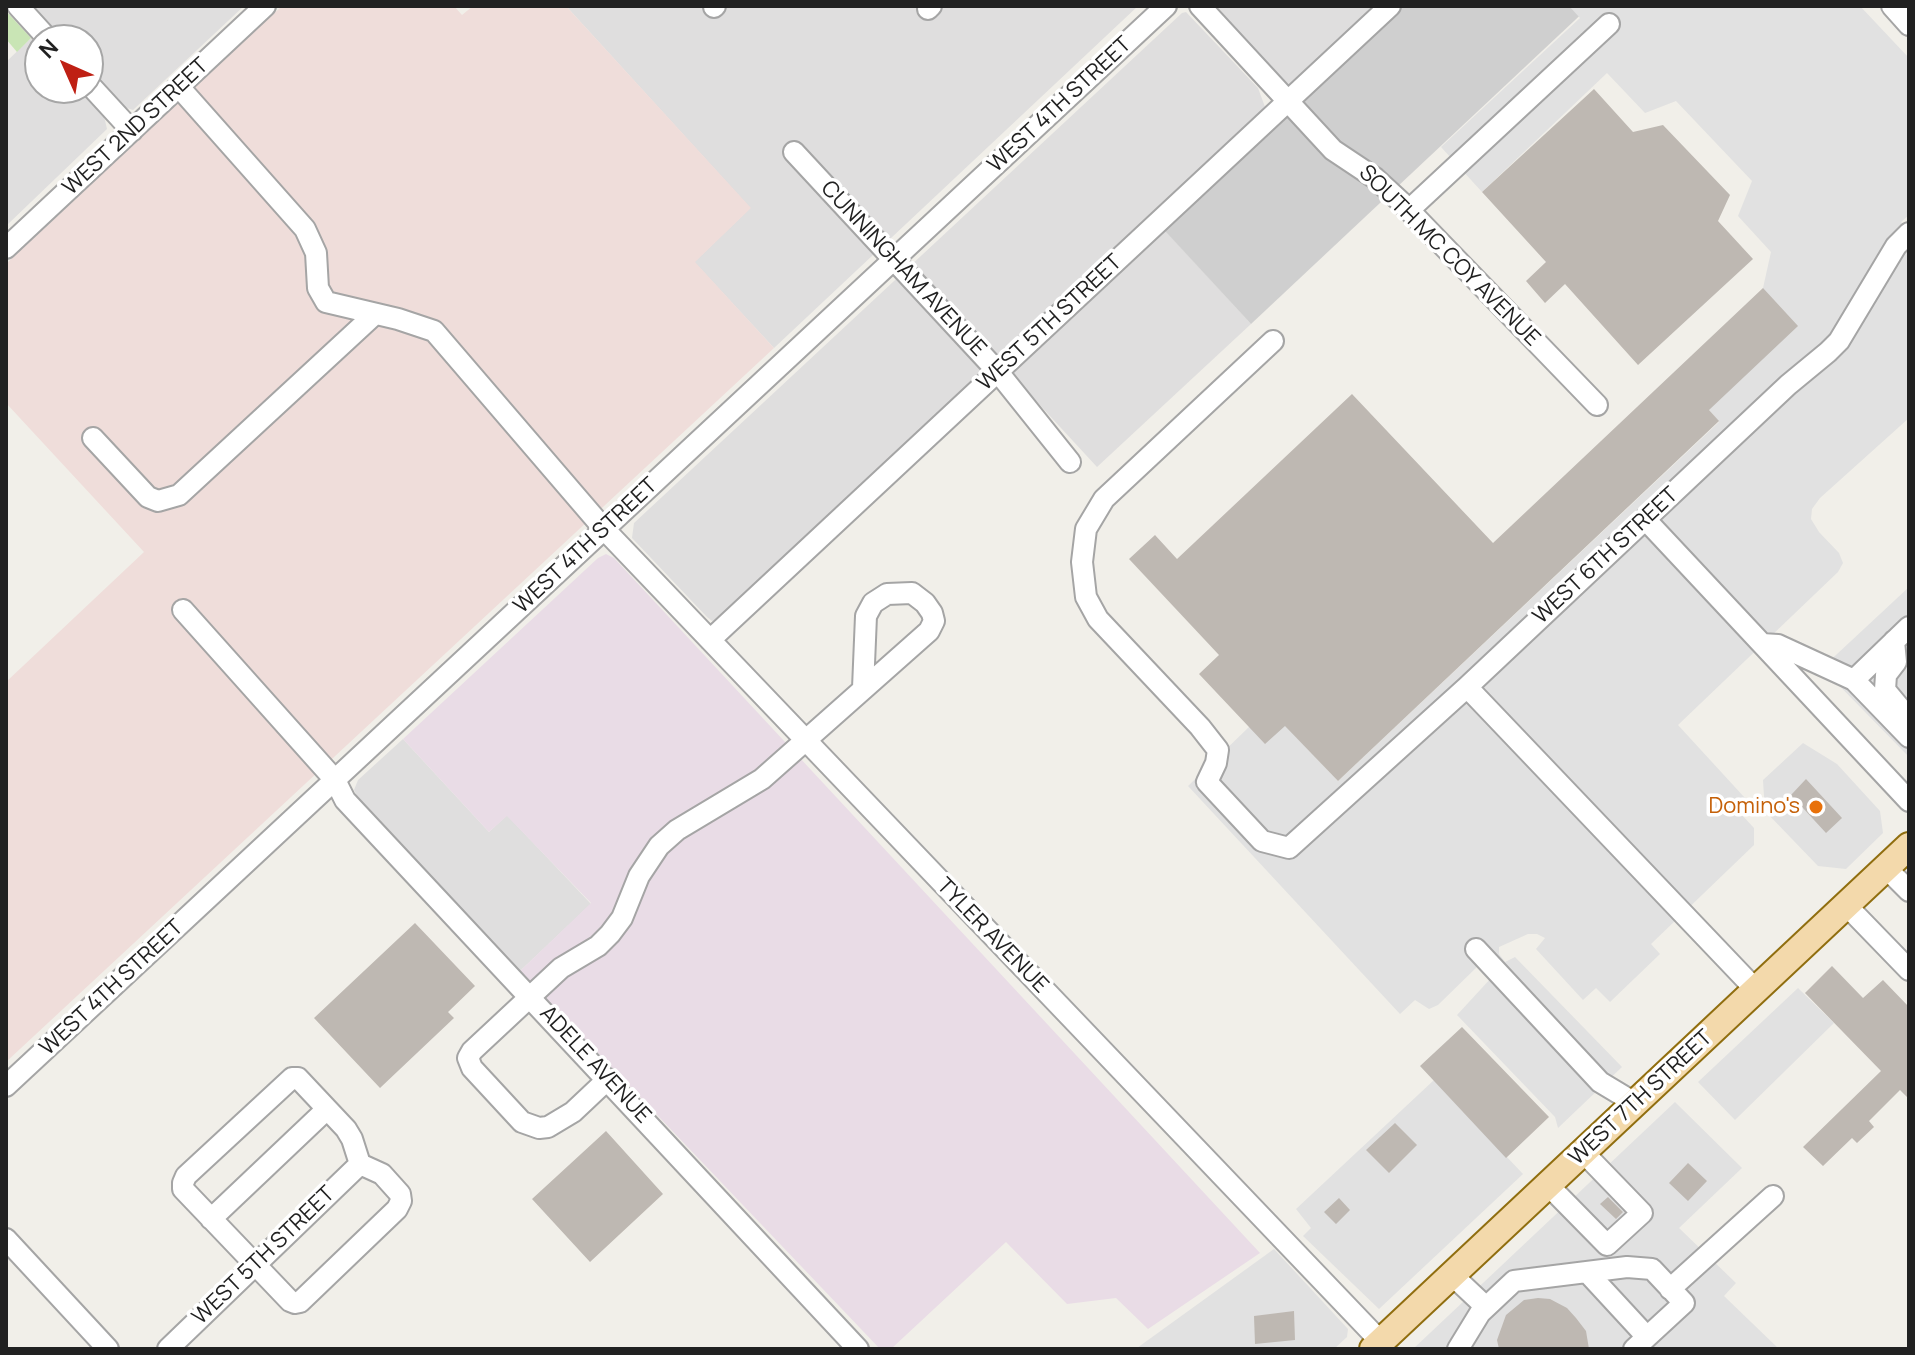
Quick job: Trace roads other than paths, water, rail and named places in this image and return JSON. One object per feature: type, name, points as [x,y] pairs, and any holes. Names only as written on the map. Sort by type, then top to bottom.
[{"type":"main road","name":"WEST 7TH STREET","points":[[1383,1345],[1452,1275],[1909,846]]},
{"type":"street","points":[[18,6],[34,24]]},
{"type":"street","name":"WEST 2ND STREET","points":[[6,248],[265,6]]},
{"type":"street","name":"WEST 4TH STREET","points":[[6,1086],[1166,6]]},
{"type":"street","name":"SOUTH MC COY AVENUE","points":[[1200,6],[1333,150],[1375,178],[1409,210],[1597,405]]},
{"type":"street","name":"WEST 5TH STREET","points":[[710,640],[1390,6]]},
{"type":"street","points":[[1892,6],[1909,25]]},
{"type":"street","points":[[1409,210],[1609,24]]},
{"type":"street","name":"TYLER AVENUE","points":[[179,87],[305,229],[316,253],[318,288],[326,302],[434,331],[604,529],[1383,1345]]},
{"type":"street","points":[[104,100],[132,131]]},
{"type":"street","name":"CUNNINGHAM AVENUE","points":[[794,152],[998,372],[1070,462]]},
{"type":"street","name":"WEST 6TH STREET","points":[[1273,341],[1104,499],[1086,529],[1082,562],[1086,597],[1098,619],[1218,750],[1207,782],[1262,841],[1289,848],[1839,341],[1896,246],[1909,233]]},
{"type":"street","points":[[93,438],[148,497],[158,501],[179,495],[375,314]]},
{"type":"street","points":[[1645,519],[1909,801]]},
{"type":"street","points":[[608,1079],[573,1112],[548,1127],[539,1128],[522,1122],[472,1068],[468,1058],[561,968],[598,946],[610,934],[622,918],[639,876],[659,846],[677,830],[762,779],[929,631],[934,621],[932,613],[912,593],[887,594],[873,603],[866,616],[863,688]]},
{"type":"street","name":"ADELE AVENUE","points":[[183,610],[335,780],[345,800],[858,1349]]},
{"type":"street","points":[[1854,680],[1902,634]]},
{"type":"street","points":[[1902,634],[1896,662],[1889,668],[1885,690],[1909,719]]},
{"type":"street","points":[[1762,644],[1778,645],[1854,680],[1909,737]]},
{"type":"street","points":[[1467,687],[1756,990]]},
{"type":"street","points":[[1886,868],[1909,891]]},
{"type":"street","points":[[1846,905],[1909,970]]},
{"type":"street","points":[[1476,949],[1600,1082],[1635,1103]]},
{"type":"street","points":[[292,1078],[298,1078],[352,1139],[360,1164],[382,1174],[400,1194],[401,1201],[387,1220],[300,1302],[290,1301],[183,1189],[186,1176],[292,1078]]},
{"type":"street","points":[[211,1219],[327,1109]]},
{"type":"street","points":[[1583,1152],[1642,1213],[1607,1245]]},
{"type":"street","name":"WEST 5TH STREET","points":[[168,1349],[360,1164]]},
{"type":"street","points":[[1548,1185],[1607,1245],[1612,1268]]},
{"type":"street","points":[[1670,1289],[1773,1196]]},
{"type":"street","points":[[6,1239],[108,1349]]},
{"type":"street","points":[[1458,1349],[1486,1307],[1514,1281],[1612,1268],[1652,1269],[1684,1303],[1641,1343],[1587,1272]]},
{"type":"street","points":[[1452,1275],[1486,1307]]},
{"type":"place","name":"Domino's","points":[[1816,807]]}]
